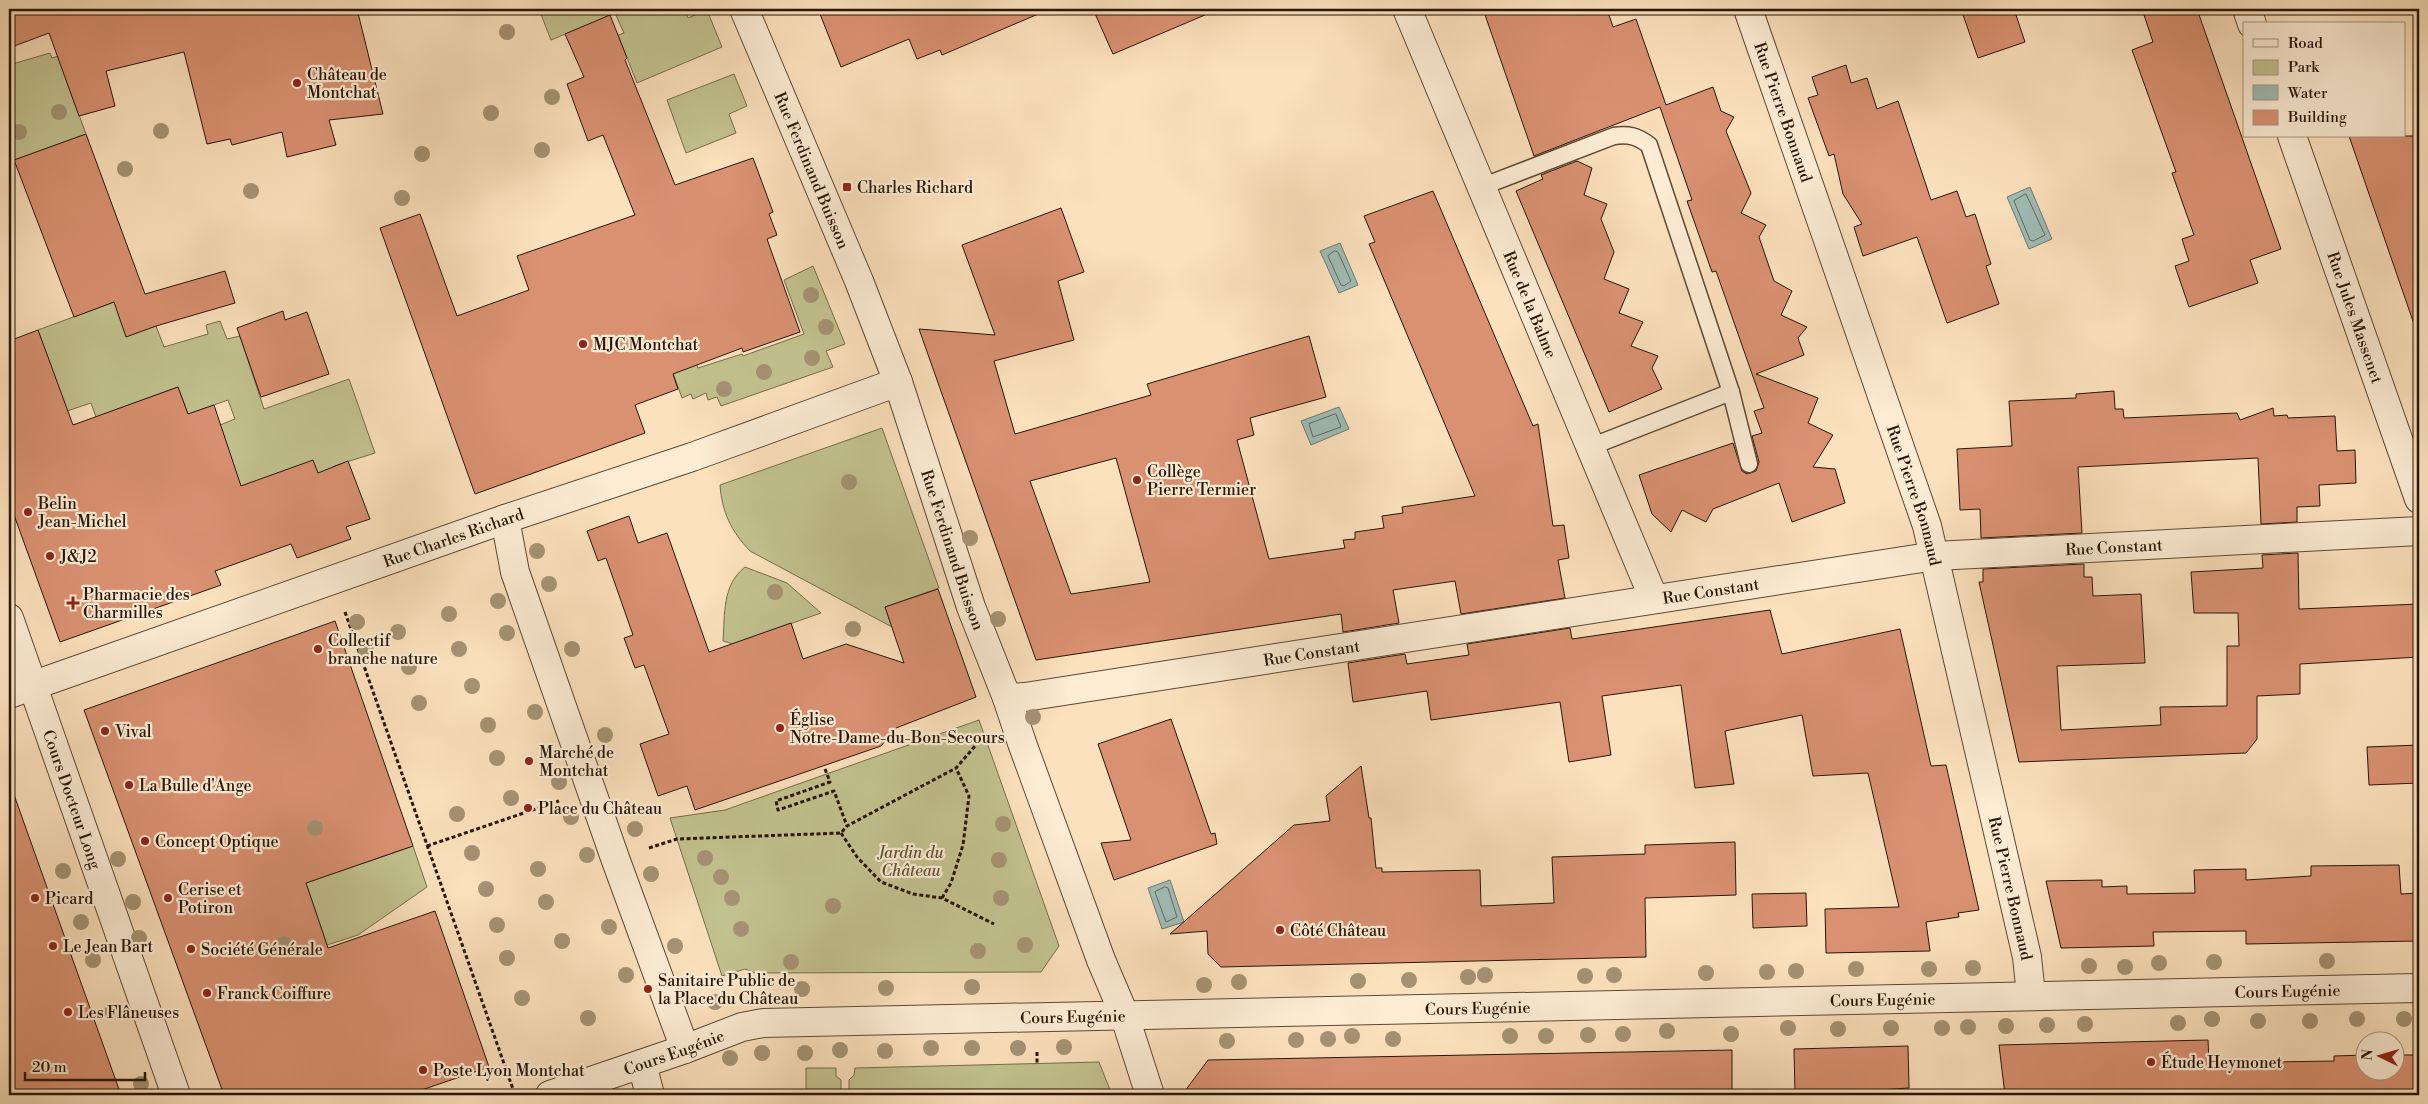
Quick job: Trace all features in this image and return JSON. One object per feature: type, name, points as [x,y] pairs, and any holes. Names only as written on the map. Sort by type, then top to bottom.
[{"type":"street","name":"Rue Ferdinand Buisson","points":[[744,9],[860,282],[898,382],[971,607],[1008,698],[1022,743],[1101,960],[1124,1014],[1150,1095]]},
{"type":"street","name":"Rue de la Balme","points":[[1407,9],[1654,599]]},
{"type":"street","name":"Rue Pierre Bonnaud","points":[[1748,9],[1935,556],[2027,957],[2030,995]]},
{"type":"street","points":[[2247,9],[2251,22]]},
{"type":"street","name":"Rue Jules Massenet","points":[[2293,138],[2419,499]]},
{"type":"street","name":"Rue Charles Richard","points":[[21,690],[505,519],[692,456],[898,382]]},
{"type":"street","points":[[505,519],[516,572],[591,790],[685,1049]]},
{"type":"street","name":"Rue Constant","points":[[1008,698],[1025,697],[1935,556],[2419,531]]},
{"type":"street","name":"Cours Docteur Long","points":[[9,618],[21,690],[176,1095]]},
{"type":"street","name":"Cours Eugénie","points":[[550,1095],[685,1049],[742,1027],[763,1023],[2419,988]]},
{"type":"street","points":[[642,1064],[650,1095]]},
{"type":"lane","points":[[1482,187],[1614,136],[1628,134],[1639,138],[1649,145],[1731,392],[1749,464]]},
{"type":"lane","points":[[1590,447],[1731,392]]},
{"type":"path","points":[[334,580],[515,1095]]},
{"type":"path","points":[[677,839],[841,833],[847,826],[956,768],[985,735]]},
{"type":"path","points":[[942,898],[951,884],[963,845],[969,796],[956,768]]},
{"type":"path","points":[[825,769],[830,782],[776,802],[778,810],[834,791],[847,826]]},
{"type":"path","points":[[427,846],[591,790]]},
{"type":"path","points":[[841,833],[881,882],[912,894],[942,898],[994,924]]},
{"type":"green space","points":[[539,9],[684,9],[688,18],[707,10],[722,47],[637,83],[618,35],[624,33],[615,13],[551,40]]},
{"type":"green space","points":[[96,45],[67,82],[86,134],[9,162],[9,65],[50,53],[52,58]]},
{"type":"green space","points":[[734,74],[747,106],[729,114],[736,133],[686,153],[667,100]]},
{"type":"green space","points":[[813,266],[845,344],[826,351],[833,367],[721,406],[717,397],[708,400],[706,393],[693,399],[691,394],[682,398],[659,334],[683,325],[698,368],[742,354],[743,356],[804,334],[784,280]]},
{"type":"green space","points":[[114,302],[156,326],[164,347],[208,334],[206,325],[220,321],[227,339],[240,336],[264,409],[349,379],[375,453],[334,466],[320,480],[313,461],[241,493],[220,425],[235,419],[228,400],[188,414],[178,387],[96,417],[91,403],[67,411],[38,330]]},
{"type":"green space","points":[[882,428],[939,588],[885,607],[892,627],[750,551],[729,521],[723,504],[720,485]]},
{"type":"green space","points":[[745,567],[787,583],[821,613],[733,644],[723,641],[728,591],[732,582]]},
{"type":"green space","name":"Jardin du Château","points":[[979,720],[1059,946],[1041,972],[755,973],[745,969],[722,976],[670,818],[725,810]]},
{"type":"green space","points":[[413,846],[427,887],[358,935],[327,945],[306,883]]},
{"type":"green space","points":[[1099,1062],[1112,1095],[849,1095],[849,1080],[854,1075],[855,1068]]},
{"type":"green space","points":[[806,1068],[836,1068],[836,1076],[841,1080],[841,1095],[806,1095]]},
{"type":"water","points":[[2030,187],[2052,239],[2029,249],[2007,197]]},
{"type":"water","points":[[1340,243],[1358,285],[1339,293],[1320,251]]},
{"type":"water","points":[[1339,407],[1349,429],[1311,445],[1301,421]]},
{"type":"water","points":[[1170,880],[1184,922],[1162,929],[1148,888]]},
{"type":"building","points":[[9,9],[357,9],[383,114],[329,120],[336,145],[287,157],[282,132],[232,145],[230,139],[207,144],[184,52],[106,71],[115,106],[79,116],[49,33],[9,48]]},
{"type":"building","points":[[818,9],[1050,9],[942,55],[940,50],[917,59],[909,39],[841,67]]},
{"type":"building","points":[[1093,9],[1219,9],[1113,54]]},
{"type":"building","points":[[1483,9],[1607,9],[1613,27],[1636,19],[1666,105],[1713,87],[1721,111],[1734,117],[1726,131],[1751,193],[1741,213],[1766,225],[1759,237],[1774,281],[1792,291],[1781,315],[1807,327],[1798,338],[1804,355],[1756,374],[1818,398],[1808,423],[1833,435],[1813,467],[1835,469],[1845,503],[1792,522],[1779,483],[1713,509],[1706,522],[1682,510],[1671,532],[1652,514],[1639,475],[1733,443],[1742,471],[1747,474],[1756,471],[1759,462],[1752,436],[1762,433],[1754,411],[1764,408],[1716,271],[1712,272],[1687,201],[1692,200],[1660,107],[1534,156]]},
{"type":"building","points":[[1961,9],[2014,9],[2025,42],[1978,58]]},
{"type":"building","points":[[2142,9],[2197,9],[2281,249],[2250,260],[2258,283],[2189,307],[2175,266],[2189,261],[2182,239],[2194,235],[2172,173],[2176,172],[2132,50],[2153,42]]},
{"type":"building","points":[[610,15],[627,58],[625,60],[675,185],[753,158],[773,212],[769,214],[777,235],[767,239],[800,332],[743,352],[742,348],[673,374],[678,389],[635,405],[645,433],[475,494],[380,228],[420,214],[457,316],[529,290],[517,256],[635,215],[603,135],[588,141],[567,84],[584,77],[565,34]]},
{"type":"building","points":[[1846,65],[1851,83],[1867,78],[1877,109],[1898,101],[1931,200],[1957,191],[1966,217],[1975,214],[1991,264],[1986,266],[1999,304],[1947,323],[1917,237],[1863,256],[1854,227],[1862,224],[1843,194],[1834,154],[1829,156],[1808,98],[1818,95],[1812,77]]},
{"type":"building","points":[[86,134],[145,294],[225,271],[235,303],[156,326],[126,337],[114,302],[74,317],[14,160]]},
{"type":"building","points":[[2406,136],[2419,136],[2419,323],[2414,324],[2350,138],[2406,138]]},
{"type":"building","points":[[1577,161],[1592,168],[1584,195],[1607,204],[1601,219],[1614,252],[1604,279],[1629,289],[1619,313],[1643,322],[1631,346],[1658,356],[1652,368],[1662,389],[1609,412],[1516,191],[1543,179],[1541,175]]},
{"type":"building","points":[[1433,191],[1533,426],[1538,424],[1553,526],[1564,525],[1569,558],[1558,560],[1565,598],[1461,614],[1455,581],[1393,590],[1399,623],[1343,632],[1341,614],[1036,660],[919,329],[995,335],[962,245],[1061,208],[1084,272],[1058,281],[1074,340],[994,361],[1015,434],[1151,395],[1147,384],[1309,336],[1326,397],[1250,418],[1254,435],[1237,440],[1269,559],[1345,548],[1343,540],[1355,539],[1355,532],[1384,528],[1382,516],[1403,513],[1402,507],[1475,496],[1369,244],[1375,242],[1364,216]],"holes":[[[1116,458],[1150,582],[1071,594],[1030,481]]]},
{"type":"building","points":[[283,311],[285,320],[307,312],[329,374],[261,397],[237,328]]},
{"type":"building","points":[[38,330],[73,425],[178,387],[188,414],[214,405],[241,486],[313,460],[318,473],[348,461],[370,519],[346,527],[351,539],[297,558],[291,544],[215,571],[221,585],[60,642],[9,501],[9,341]]},
{"type":"building","points":[[2114,391],[2115,409],[2123,409],[2124,418],[2237,413],[2240,420],[2273,408],[2274,416],[2287,415],[2288,418],[2335,416],[2337,451],[2355,450],[2356,483],[2319,485],[2320,506],[2297,507],[2297,522],[2261,524],[2258,458],[2078,467],[2082,533],[1981,538],[1980,509],[1960,510],[1957,449],[2012,446],[2009,401],[2076,398],[2076,394]]},
{"type":"building","points":[[629,516],[638,543],[667,533],[709,652],[791,623],[803,659],[846,644],[904,663],[885,607],[938,589],[976,697],[896,728],[881,746],[695,810],[687,786],[658,796],[640,744],[669,734],[644,665],[635,668],[624,638],[633,635],[606,558],[598,561],[587,531]]},
{"type":"building","points":[[2298,553],[2299,609],[2419,604],[2419,657],[2300,664],[2300,694],[2257,696],[2257,739],[2246,753],[2019,762],[1979,582],[1983,582],[1983,569],[2084,564],[2084,577],[2092,577],[2093,596],[2141,594],[2145,663],[2057,666],[2061,730],[2161,725],[2160,707],[2227,706],[2227,646],[2239,646],[2238,613],[2194,613],[2191,572],[2263,568],[2262,555]]},
{"type":"building","points":[[1770,610],[1782,654],[1900,629],[1931,766],[1946,765],[1979,910],[1958,913],[1959,917],[1926,922],[1930,951],[1826,953],[1825,909],[1899,907],[1868,773],[1813,776],[1802,715],[1725,731],[1734,784],[1695,788],[1681,685],[1602,696],[1611,755],[1569,762],[1560,702],[1431,720],[1427,691],[1353,702],[1348,663],[1405,654],[1407,664],[1469,655],[1467,644],[1570,628],[1572,639]]},
{"type":"building","points":[[335,621],[413,846],[306,883],[328,948],[435,911],[489,1067],[407,1095],[224,1095],[84,710]]},
{"type":"building","points":[[1171,719],[1211,834],[1215,833],[1217,844],[1114,880],[1101,843],[1131,840],[1098,744]]},
{"type":"building","points":[[2419,745],[2419,783],[2369,785],[2367,747]]},
{"type":"building","points":[[1361,766],[1369,818],[1371,818],[1376,868],[1382,868],[1382,872],[1480,870],[1481,906],[1554,903],[1552,857],[1645,854],[1645,845],[1735,842],[1736,895],[1645,898],[1646,957],[1221,967],[1208,954],[1207,931],[1170,934],[1294,825],[1330,821],[1326,796]]},
{"type":"building","points":[[9,792],[13,792],[121,1095],[9,1095]]},
{"type":"building","points":[[2399,865],[2401,894],[2419,893],[2419,941],[2246,944],[2246,931],[2153,932],[2154,946],[2061,948],[2046,881],[2102,880],[2102,887],[2127,886],[2127,894],[2195,893],[2194,870],[2246,869],[2246,880],[2311,876],[2311,866]]},
{"type":"building","points":[[1806,893],[1807,926],[1753,928],[1752,894]]},
{"type":"building","points":[[2208,1040],[2209,1063],[2334,1061],[2334,1056],[2356,1055],[2356,1082],[2406,1082],[2406,1055],[2419,1055],[2419,1090],[2364,1092],[2364,1095],[2005,1095],[1999,1045]]},
{"type":"building","points":[[1908,1046],[1909,1088],[1878,1090],[1878,1095],[1795,1095],[1794,1049]]},
{"type":"building","points":[[1732,1050],[1732,1095],[1182,1095],[1208,1060]]},
{"type":"place","name":"Château de Montchat","points":[[297,83]]},
{"type":"place","name":"Charles Richard","points":[[847,187]]},
{"type":"place","name":"MJC Montchat","points":[[583,344]]},
{"type":"place","name":"Collège Pierre Termier","points":[[1137,480]]},
{"type":"place","name":"Belin Jean-Michel","points":[[28,512]]},
{"type":"place","name":"J&J2","points":[[50,556]]},
{"type":"place","name":"Pharmacie des Charmilles","points":[[73,603]]},
{"type":"place","name":"Collectif branche nature","points":[[318,649]]},
{"type":"place","name":"Église Notre-Dame-du-Bon-Secours","points":[[780,728]]},
{"type":"place","name":"Vival","points":[[105,731]]},
{"type":"place","name":"Marché de Montchat","points":[[529,761]]},
{"type":"place","name":"La Bulle d'Ange","points":[[129,785]]},
{"type":"place","name":"Place du Château","points":[[528,808]]},
{"type":"place","name":"Concept Optique","points":[[145,841]]},
{"type":"place","name":"Picard","points":[[35,898]]},
{"type":"place","name":"Cerise et Potiron","points":[[168,898]]},
{"type":"place","name":"Côté Château","points":[[1280,930]]},
{"type":"place","name":"Le Jean Bart","points":[[53,946]]},
{"type":"place","name":"Société Générale","points":[[191,949]]},
{"type":"place","name":"Sanitaire Public de la Place du Château","points":[[648,989]]},
{"type":"place","name":"Franck Coiffure","points":[[207,993]]},
{"type":"place","name":"Les Flâneuses","points":[[68,1012]]},
{"type":"place","name":"Étude Heymonet","points":[[2151,1062]]},
{"type":"place","name":"Poste Lyon Montchat","points":[[423,1070]]}]
